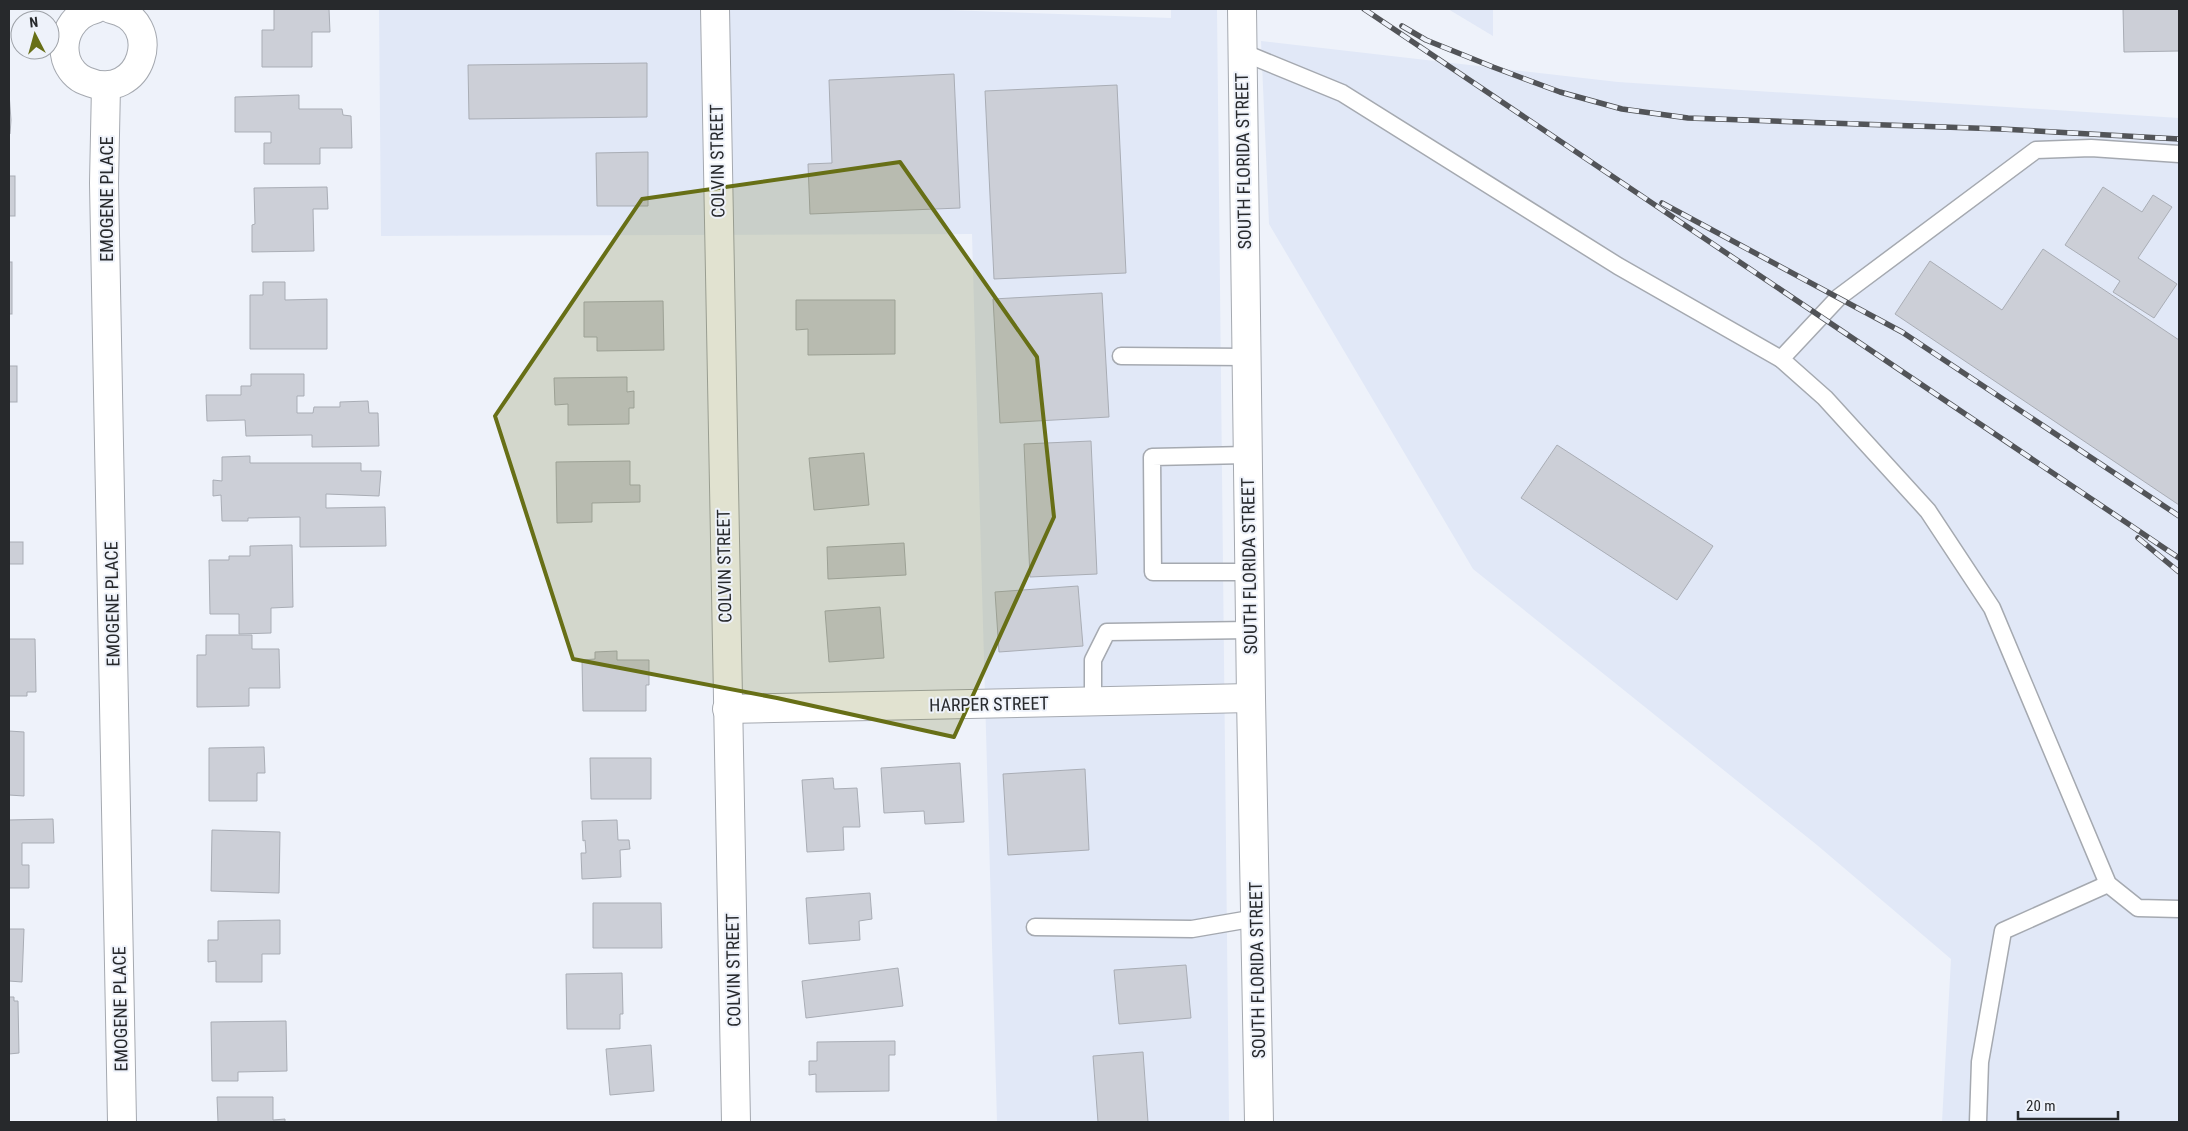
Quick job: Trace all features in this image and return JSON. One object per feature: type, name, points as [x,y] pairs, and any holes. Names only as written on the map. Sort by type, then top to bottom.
[{"type":"street","points":[[95,9],[81,15],[72,24],[66,35],[64,47],[66,60],[72,71],[82,80],[106,86],[119,83],[130,76],[138,65],[142,52],[142,40],[138,27],[129,17],[111,9]]},
{"type":"street","name":"COLVIN STREET","points":[[715,9],[736,1122]]},
{"type":"street","name":"SOUTH FLORIDA STREET","points":[[1242,9],[1247,455],[1260,1122]]},
{"type":"street","name":"EMOGENE PLACE","points":[[106,86],[104,193],[122,1122]]},
{"type":"street","name":"HARPER STREET","points":[[727,709],[1251,698]]},
{"type":"lane","points":[[1242,52],[1342,93],[1618,266],[1782,359],[1825,398],[1928,511],[1992,608],[2108,884],[2138,908],[2179,909]]},
{"type":"lane","points":[[1782,359],[1839,297],[2036,150],[2092,148],[2179,154]]},
{"type":"lane","points":[[1121,356],[1246,357]]},
{"type":"lane","points":[[1247,455],[1152,457],[1154,572],[1249,572]]},
{"type":"lane","points":[[1094,702],[1094,660],[1107,632],[1250,630]]},
{"type":"lane","points":[[1978,1122],[1980,1062],[2003,930],[2108,884]]},
{"type":"lane","points":[[1035,928],[1192,930],[1256,918]]},
{"type":"highlighted area","points":[[900,162],[1037,357],[1054,517],[954,737],[777,698],[573,659],[495,416],[642,199]]},
{"type":"shaded area","points":[[379,9],[919,9],[1171,18],[1171,9],[1217,9],[1229,1122],[997,1122],[972,234],[381,236]]},
{"type":"shaded area","points":[[1448,9],[1493,9],[1493,36]]},
{"type":"shaded area","points":[[1261,41],[1618,82],[2179,118],[2179,1122],[1942,1122],[1951,959],[1817,845],[1473,569],[1269,224]]},
{"type":"building","points":[[274,9],[329,9],[330,32],[312,32],[312,67],[262,67],[262,30],[274,30]]},
{"type":"building","points":[[2123,9],[2179,9],[2179,51],[2124,52]]},
{"type":"building","points":[[647,63],[647,117],[469,119],[468,65]]},
{"type":"building","points":[[954,74],[960,208],[810,214],[808,164],[832,163],[829,80]]},
{"type":"building","points":[[1117,85],[1126,273],[994,279],[985,91]]},
{"type":"building","points":[[9,93],[11,120],[10,134],[9,134]]},
{"type":"building","points":[[299,95],[299,109],[342,109],[343,115],[351,116],[352,148],[320,148],[320,164],[264,164],[264,143],[271,143],[271,132],[235,132],[235,97]]},
{"type":"building","points":[[648,152],[648,206],[597,206],[596,153]]},
{"type":"building","points":[[9,176],[15,176],[15,216],[9,216]]},
{"type":"building","points":[[327,187],[328,209],[313,209],[314,251],[252,252],[252,225],[255,224],[254,188]]},
{"type":"building","points":[[2103,187],[2142,212],[2153,195],[2172,207],[2138,258],[2177,284],[2154,318],[2113,292],[2120,281],[2065,245]]},
{"type":"building","points":[[2043,249],[2179,340],[2179,505],[1895,314],[1930,261],[2002,310]]},
{"type":"building","points":[[9,262],[12,262],[12,314],[9,314]]},
{"type":"building","points":[[263,282],[285,282],[285,300],[327,299],[327,349],[250,349],[250,295],[263,295]]},
{"type":"building","points":[[1102,293],[1109,417],[1000,423],[993,299]]},
{"type":"building","points":[[796,300],[895,300],[895,354],[808,355],[808,329],[796,330]]},
{"type":"building","points":[[663,301],[664,350],[597,351],[597,337],[584,337],[584,302]]},
{"type":"building","points":[[9,366],[17,366],[17,402],[9,402]]},
{"type":"building","points":[[251,374],[304,374],[304,396],[297,396],[297,413],[313,413],[314,407],[340,407],[340,402],[368,401],[369,413],[378,413],[379,446],[312,447],[312,435],[246,436],[245,420],[207,421],[206,395],[241,395],[241,386],[251,386]]},
{"type":"building","points":[[627,377],[627,392],[634,391],[634,408],[629,408],[629,424],[568,425],[568,404],[555,405],[554,378]]},
{"type":"building","points":[[1091,441],[1097,574],[1030,577],[1024,444]]},
{"type":"building","points":[[1557,445],[1713,546],[1677,600],[1521,498]]},
{"type":"building","points":[[864,453],[869,505],[814,510],[809,458]]},
{"type":"building","points":[[250,456],[250,463],[361,463],[361,471],[381,471],[379,496],[326,494],[326,508],[385,507],[386,546],[300,547],[300,517],[248,518],[248,521],[222,521],[221,495],[213,496],[213,480],[222,481],[222,457]]},
{"type":"building","points":[[630,461],[630,485],[640,485],[640,502],[592,503],[592,522],[557,523],[556,462]]},
{"type":"building","points":[[9,542],[23,542],[23,564],[9,564]]},
{"type":"building","points":[[904,543],[906,575],[828,579],[827,547]]},
{"type":"building","points":[[292,545],[293,607],[271,608],[271,633],[239,634],[239,614],[210,614],[209,560],[229,560],[229,556],[250,556],[250,546]]},
{"type":"building","points":[[1078,586],[1083,646],[999,652],[995,592]]},
{"type":"building","points":[[880,607],[884,658],[829,662],[825,611]]},
{"type":"building","points":[[206,635],[252,635],[252,649],[279,649],[280,688],[249,688],[249,706],[197,707],[197,655],[206,655]]},
{"type":"building","points":[[9,639],[35,639],[36,692],[27,692],[27,696],[9,696]]},
{"type":"building","points":[[617,651],[617,660],[649,660],[649,685],[646,685],[646,711],[583,711],[582,660],[595,659],[595,652]]},
{"type":"building","points":[[9,731],[24,732],[24,796],[9,795]]},
{"type":"building","points":[[264,747],[265,773],[257,773],[257,801],[209,801],[209,748]]},
{"type":"building","points":[[590,758],[651,758],[651,799],[591,799]]},
{"type":"building","points":[[960,763],[964,822],[925,824],[924,811],[884,813],[881,768]]},
{"type":"building","points":[[1085,769],[1089,850],[1008,855],[1003,774]]},
{"type":"building","points":[[833,778],[834,789],[857,788],[860,827],[843,827],[844,850],[807,852],[802,780]]},
{"type":"building","points":[[53,819],[54,843],[22,843],[22,865],[29,865],[29,888],[9,888],[9,820]]},
{"type":"building","points":[[617,820],[618,840],[629,840],[630,849],[620,850],[621,877],[582,879],[581,853],[586,853],[582,821]]},
{"type":"building","points":[[212,830],[280,832],[279,893],[211,891]]},
{"type":"building","points":[[870,893],[872,919],[859,921],[860,940],[809,944],[806,898]]},
{"type":"building","points":[[593,903],[661,903],[662,948],[593,948]]},
{"type":"building","points":[[280,920],[280,954],[262,954],[262,982],[216,982],[216,961],[208,962],[208,940],[218,940],[218,921]]},
{"type":"building","points":[[9,929],[24,929],[22,982],[9,981]]},
{"type":"building","points":[[1186,965],[1191,1018],[1119,1024],[1114,970]]},
{"type":"building","points":[[898,968],[903,1006],[806,1018],[802,981]]},
{"type":"building","points":[[622,973],[623,1014],[620,1014],[620,1029],[567,1029],[566,974]]},
{"type":"building","points":[[9,997],[14,997],[14,1001],[18,1001],[19,1053],[9,1054]]},
{"type":"building","points":[[286,1021],[287,1071],[238,1072],[238,1081],[212,1081],[211,1022]]},
{"type":"building","points":[[895,1041],[895,1055],[889,1055],[889,1091],[816,1092],[816,1074],[809,1075],[809,1061],[817,1061],[817,1042]]},
{"type":"building","points":[[651,1045],[654,1091],[610,1095],[606,1049]]},
{"type":"building","points":[[1143,1052],[1148,1122],[1098,1122],[1093,1056]]},
{"type":"building","points":[[217,1097],[273,1097],[273,1120],[285,1119],[285,1122],[218,1122]]},
{"type":"railway","points":[[1364,9],[2179,558]]},
{"type":"railway","points":[[1402,26],[1426,40],[1493,67],[1560,92],[1622,109],[1688,118],[2001,129],[2179,139]]},
{"type":"railway","points":[[1662,203],[1902,332],[2179,516]]},
{"type":"railway","points":[[2138,538],[2179,572]]}]
